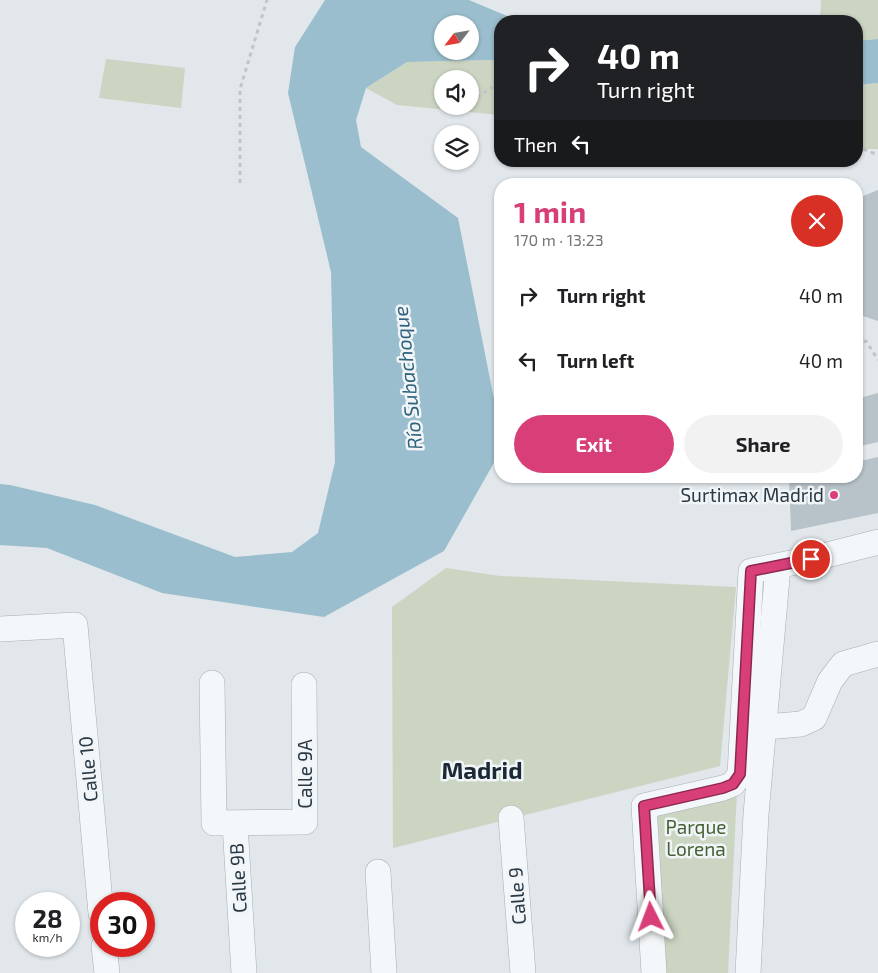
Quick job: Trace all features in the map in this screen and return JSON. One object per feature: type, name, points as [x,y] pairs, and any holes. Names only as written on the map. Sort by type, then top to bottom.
[{"type":"street","points":[[654,973],[644,806],[723,788],[733,784],[740,774],[751,571],[778,567],[878,542]]},
{"type":"street","points":[[748,973],[756,814],[778,567]]},
{"type":"street","name":"Calle 10","points":[[0,629],[75,625],[99,892]]},
{"type":"street","points":[[764,727],[801,724],[814,718],[830,680],[844,664],[878,654]]},
{"type":"street","name":"Calle 9B","points":[[212,683],[214,824],[235,824],[244,973]]},
{"type":"street","name":"Calle 9A","points":[[235,824],[306,822],[304,685]]},
{"type":"street","name":"Calle 9","points":[[511,818],[523,973]]},
{"type":"street","points":[[378,872],[384,973]]},
{"type":"street","points":[[105,957],[107,973]]},
{"type":"path","points":[[240,183],[240,89],[266,0]]},
{"type":"path","points":[[479,96],[494,86]]},
{"type":"path","points":[[863,149],[878,155]]},
{"type":"path","points":[[863,342],[866,342],[878,360]]},
{"type":"green space","points":[[821,0],[878,0],[878,39],[863,40],[863,15],[820,15]]},
{"type":"green space","points":[[106,59],[185,68],[181,108],[99,98]]},
{"type":"green space","points":[[494,61],[494,114],[479,113],[479,70],[434,70],[434,109],[397,105],[366,88],[407,62]]},
{"type":"green space","points":[[878,83],[878,149],[863,149],[863,84]]},
{"type":"green space","points":[[446,568],[500,576],[736,587],[720,766],[393,848],[392,607]]},
{"type":"green space","name":"Parque Lorena","points":[[737,792],[728,973],[665,973],[652,805]]},
{"type":"water","name":"Río Subachoque","points":[[325,0],[469,0],[505,15],[494,15],[494,61],[407,62],[366,88],[356,120],[361,147],[458,218],[494,399],[494,463],[444,551],[324,617],[162,593],[47,548],[0,545],[0,484],[95,505],[235,557],[292,552],[318,533],[335,462],[331,272],[288,93],[295,47]]},
{"type":"water","points":[[878,39],[878,83],[863,84],[863,40]]},
{"type":"building","points":[[878,190],[878,321],[863,316],[863,196]]},
{"type":"building","points":[[878,393],[878,442],[863,445],[863,397]]},
{"type":"building","name":"Surtimax Madrid","points":[[878,457],[878,513],[791,531],[789,483],[863,483],[863,460]]},
{"type":"place","name":"Surtimax Madrid","points":[[834,495]]},
{"type":"district","name":"Madrid","points":[[482,771]]},
{"type":"route","points":[[651,917],[644,806],[723,788],[733,784],[740,774],[751,571],[811,559]]}]
